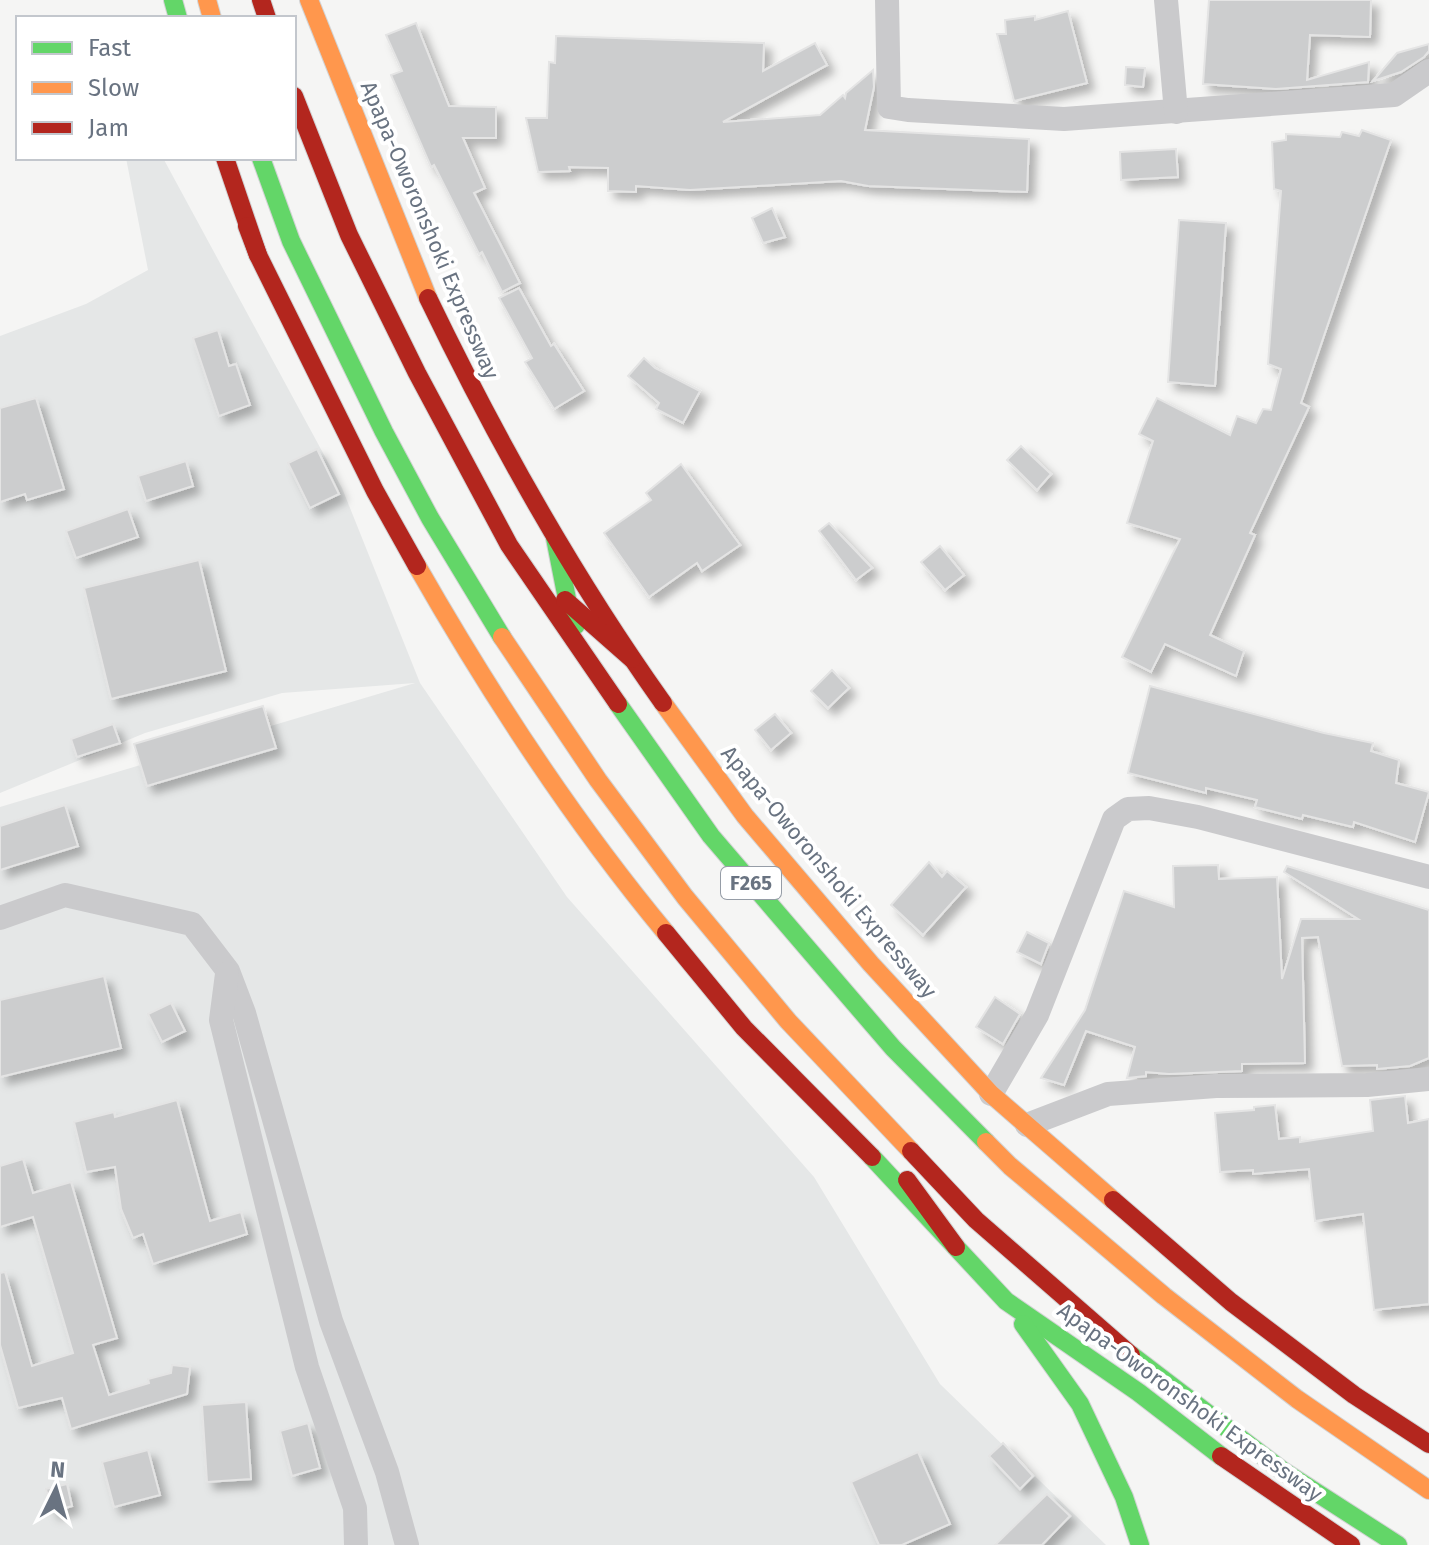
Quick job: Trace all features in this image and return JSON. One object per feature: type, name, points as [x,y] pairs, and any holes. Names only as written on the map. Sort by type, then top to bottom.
[{"type":"main road","name":"Apapa-Oworonshoki Expressway","points":[[309,0],[420,280],[479,403],[555,538],[632,659],[745,816],[871,964],[991,1094],[1231,1302],[1354,1395],[1429,1444]]},
{"type":"main road","name":"F265","points":[[296,101],[349,235],[417,373],[509,545],[711,836],[893,1048],[1010,1166],[1164,1296],[1297,1399],[1429,1490]]},
{"type":"main road","name":"Apapa-Oworonshoki Expressway","points":[[226,160],[258,255],[375,491],[442,609],[543,767],[638,900],[744,1028],[871,1156],[1006,1301],[1138,1392],[1252,1479],[1351,1545]]},
{"type":"main road","points":[[227,160],[291,241]]},
{"type":"main road","name":"Apapa-Oworonshoki Expressway","points":[[262,160],[291,241],[384,432],[430,518],[524,673],[685,897],[788,1021],[976,1220],[1136,1359],[1283,1471],[1398,1545]]},
{"type":"main road","points":[[555,538],[568,604],[592,668]]},
{"type":"main road","points":[[509,545],[568,604],[632,659]]},
{"type":"main road","points":[[891,1132],[909,1186],[956,1247]]},
{"type":"main road","points":[[871,1156],[909,1186],[976,1220]]},
{"type":"main road","points":[[1006,1301],[1080,1404],[1124,1497],[1140,1545]]},
{"type":"street","points":[[887,0],[889,107],[1064,119],[1176,112],[1394,95],[1429,71]]},
{"type":"street","points":[[1166,0],[1176,112]]},
{"type":"street","points":[[991,1094],[1037,1015],[1114,819],[1128,809],[1149,808],[1198,817],[1429,877]]},
{"type":"street","points":[[0,918],[65,895],[192,924],[228,971],[244,1013],[331,1321],[387,1472],[407,1545]]},
{"type":"street","points":[[228,971],[221,1020],[307,1367],[355,1508],[356,1545]]},
{"type":"street","points":[[1027,1125],[1108,1094],[1216,1086],[1367,1085],[1429,1079]]},
{"type":"shaded area","points":[[126,160],[164,160],[342,488],[420,683],[567,897],[814,1177],[940,1384],[1106,1545],[0,1545],[0,807],[415,683],[282,693],[145,733],[0,793],[0,336],[86,304],[148,270]]},
{"type":"building","points":[[1209,0],[1371,0],[1370,37],[1310,35],[1307,80],[1369,62],[1368,82],[1276,89],[1203,84]]},
{"type":"building","points":[[1068,11],[1087,83],[1014,101],[997,34],[1006,34],[1005,20],[1035,16],[1035,20]]},
{"type":"building","points":[[416,23],[449,106],[496,107],[496,138],[463,138],[485,188],[474,193],[520,283],[502,292],[434,165],[431,167],[391,75],[402,71],[386,35]]},
{"type":"building","points":[[556,36],[764,43],[763,71],[815,43],[827,65],[723,122],[820,115],[843,95],[845,98],[846,93],[873,70],[874,87],[865,130],[1029,139],[1027,192],[868,186],[841,181],[690,190],[636,186],[636,192],[608,191],[608,168],[569,167],[570,171],[538,172],[526,118],[547,118],[549,62],[555,63]]},
{"type":"building","points":[[1429,44],[1429,51],[1424,57],[1401,72],[1373,81],[1397,53]]},
{"type":"building","points":[[1126,67],[1145,68],[1143,87],[1125,85]]},
{"type":"building","points":[[1362,130],[1391,140],[1301,403],[1309,407],[1250,533],[1255,535],[1210,635],[1244,651],[1236,676],[1165,644],[1151,672],[1122,657],[1180,539],[1127,523],[1153,441],[1139,434],[1157,398],[1230,435],[1237,416],[1256,423],[1263,409],[1271,410],[1281,369],[1268,364],[1281,191],[1274,189],[1272,142],[1286,140],[1286,134],[1340,137],[1342,132],[1359,136]]},
{"type":"building","points":[[1176,149],[1178,177],[1121,180],[1120,152]]},
{"type":"building","points":[[772,208],[785,237],[763,243],[752,218]]},
{"type":"building","points":[[1179,220],[1226,223],[1215,386],[1168,382]]},
{"type":"building","points":[[519,288],[551,346],[554,344],[584,391],[554,409],[525,362],[532,358],[499,298]]},
{"type":"building","points":[[218,330],[229,366],[236,364],[250,405],[219,416],[193,338]]},
{"type":"building","points":[[644,358],[655,368],[700,391],[683,423],[656,409],[659,403],[628,376]]},
{"type":"building","points":[[36,398],[64,489],[27,500],[25,494],[0,502],[0,408]]},
{"type":"building","points":[[1021,446],[1051,474],[1037,490],[1007,460]]},
{"type":"building","points":[[317,449],[339,494],[310,508],[288,463]]},
{"type":"building","points":[[186,461],[193,486],[146,501],[138,476]]},
{"type":"building","points":[[681,464],[740,545],[702,571],[697,563],[649,597],[604,533],[651,500],[646,493]]},
{"type":"building","points":[[128,509],[138,537],[76,558],[66,531]]},
{"type":"building","points":[[829,523],[872,568],[856,580],[819,531]]},
{"type":"building","points":[[940,546],[964,575],[945,590],[921,562]]},
{"type":"building","points":[[199,560],[226,671],[111,699],[84,588]]},
{"type":"building","points":[[832,670],[849,688],[828,708],[811,691]]},
{"type":"building","points":[[1150,686],[1324,733],[1373,743],[1371,751],[1399,760],[1396,783],[1429,792],[1415,842],[1354,822],[1353,827],[1303,815],[1302,819],[1255,807],[1257,800],[1206,788],[1206,793],[1128,773]]},
{"type":"building","points":[[263,706],[276,748],[147,786],[134,744]]},
{"type":"building","points":[[775,714],[791,733],[771,750],[755,730]]},
{"type":"building","points":[[113,724],[120,743],[77,757],[71,739]]},
{"type":"building","points":[[65,805],[78,846],[0,870],[0,826]]},
{"type":"building","points":[[929,862],[942,877],[947,871],[966,887],[923,935],[891,905]]},
{"type":"building","points":[[1218,865],[1219,879],[1277,877],[1282,979],[1301,919],[1358,919],[1284,872],[1287,866],[1429,910],[1429,1058],[1410,1066],[1377,1069],[1377,1065],[1342,1066],[1318,937],[1302,938],[1305,1063],[1242,1064],[1242,1071],[1146,1072],[1146,1076],[1127,1078],[1135,1047],[1086,1031],[1064,1085],[1041,1078],[1085,1010],[1124,891],[1174,907],[1173,866]]},
{"type":"building","points":[[1027,932],[1049,943],[1041,964],[1017,952]]},
{"type":"building","points":[[104,976],[121,1048],[0,1077],[0,1000]]},
{"type":"building","points":[[995,997],[1020,1014],[1003,1044],[976,1027]]},
{"type":"building","points":[[171,1003],[185,1031],[162,1042],[148,1014]]},
{"type":"building","points":[[1405,1096],[1408,1123],[1429,1119],[1429,1304],[1374,1310],[1363,1214],[1315,1221],[1309,1169],[1253,1174],[1253,1170],[1220,1172],[1215,1113],[1275,1105],[1279,1139],[1300,1137],[1300,1142],[1373,1131],[1370,1100]]},
{"type":"building","points":[[177,1100],[210,1221],[241,1212],[247,1234],[153,1264],[143,1234],[133,1238],[121,1209],[115,1167],[86,1172],[74,1122],[114,1112],[115,1117]]},
{"type":"building","points":[[23,1159],[33,1193],[71,1182],[117,1338],[93,1345],[109,1395],[171,1373],[172,1365],[190,1367],[187,1394],[71,1429],[62,1398],[18,1408],[0,1345],[0,1273],[5,1272],[32,1366],[73,1353],[33,1217],[0,1227],[0,1166]]},
{"type":"building","points":[[246,1402],[251,1479],[207,1482],[202,1405]]},
{"type":"building","points":[[308,1423],[320,1468],[292,1476],[280,1431]]},
{"type":"building","points":[[1003,1443],[1033,1476],[1020,1489],[989,1456]]},
{"type":"building","points":[[148,1450],[160,1495],[114,1507],[102,1462]]},
{"type":"building","points":[[918,1452],[950,1524],[902,1545],[879,1545],[851,1482]]},
{"type":"building","points":[[67,1484],[72,1506],[52,1512],[46,1489]]},
{"type":"building","points":[[1047,1494],[1070,1516],[1042,1545],[995,1545]]},
{"type":"traffic: fast","points":[[173,0],[177,16]]},
{"type":"traffic: fast","points":[[262,160],[291,241],[384,432],[430,518],[502,637]]},
{"type":"traffic: fast","points":[[555,538],[568,604],[576,625]]},
{"type":"traffic: fast","points":[[618,704],[711,836],[893,1048],[986,1142]]},
{"type":"traffic: fast","points":[[872,1157],[1006,1301],[1138,1392],[1221,1456]]},
{"type":"traffic: fast","points":[[1023,1324],[1080,1404],[1124,1497],[1140,1545]]},
{"type":"traffic: fast","points":[[1131,1355],[1283,1471],[1398,1545]]},
{"type":"traffic: slow","points":[[207,0],[211,16]]},
{"type":"traffic: slow","points":[[309,0],[428,298]]},
{"type":"traffic: slow","points":[[417,566],[473,661],[565,801],[666,933]]},
{"type":"traffic: slow","points":[[502,637],[598,780],[685,897],[788,1021],[911,1151]]},
{"type":"traffic: slow","points":[[663,703],[745,816],[871,964],[991,1094],[1113,1200]]},
{"type":"traffic: slow","points":[[986,1142],[1010,1166],[1164,1296],[1297,1399],[1429,1490]]},
{"type":"traffic: jam","points":[[261,0],[266,16]]},
{"type":"traffic: jam","points":[[296,101],[349,235],[417,373],[509,545],[618,704]]},
{"type":"traffic: jam","points":[[226,160],[258,255]]},
{"type":"traffic: jam","points":[[247,226],[258,255],[375,491],[417,566]]},
{"type":"traffic: jam","points":[[428,298],[537,505],[597,606],[663,703]]},
{"type":"traffic: jam","points":[[565,600],[632,659]]},
{"type":"traffic: jam","points":[[666,933],[744,1028],[872,1157]]},
{"type":"traffic: jam","points":[[911,1151],[976,1220],[1131,1355]]},
{"type":"traffic: jam","points":[[907,1180],[956,1247]]},
{"type":"traffic: jam","points":[[1113,1200],[1231,1302],[1354,1395],[1429,1444]]},
{"type":"traffic: jam","points":[[1221,1456],[1351,1545]]}]
